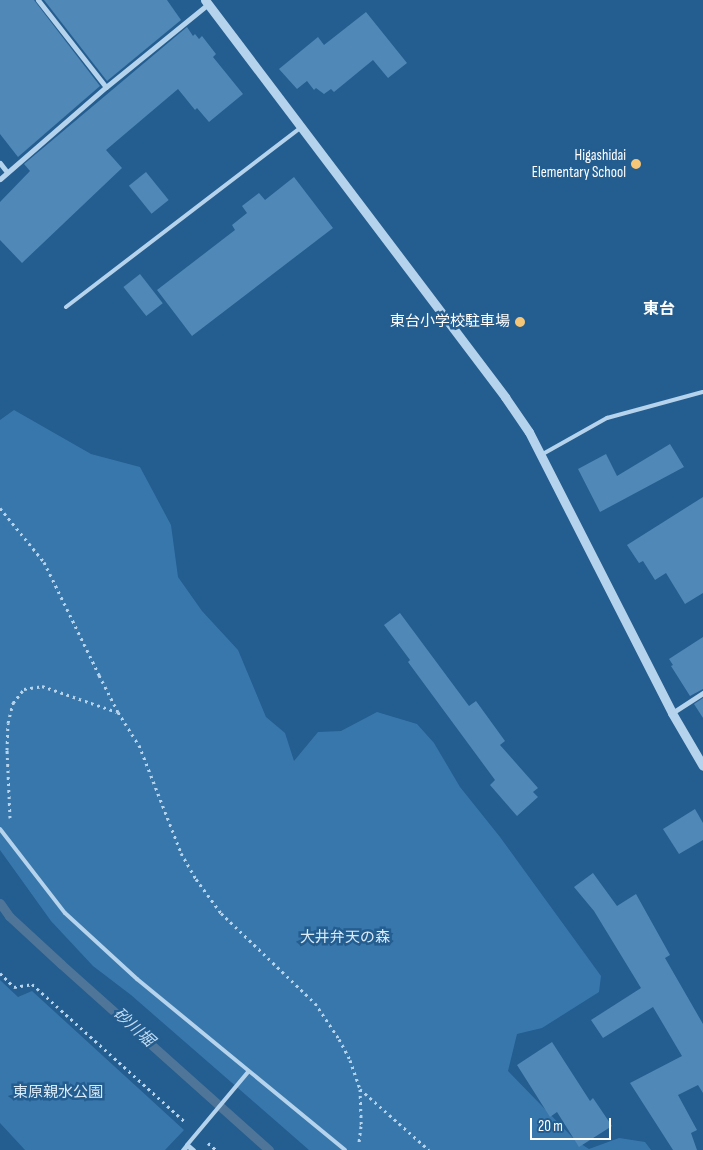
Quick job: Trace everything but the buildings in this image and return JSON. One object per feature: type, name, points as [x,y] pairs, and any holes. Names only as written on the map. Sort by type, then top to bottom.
[{"type":"street","points":[[38,0],[106,87]]},
{"type":"street","points":[[0,179],[207,2],[505,397],[529,432],[672,713],[703,766]]},
{"type":"street","points":[[0,163],[7,172]]},
{"type":"street","points":[[672,713],[703,693]]},
{"type":"street","points":[[182,1150],[187,1145],[193,1150]]},
{"type":"lane","points":[[66,307],[301,127]]},
{"type":"lane","points":[[540,456],[607,418],[703,392]]},
{"type":"lane","points":[[0,829],[65,913],[137,979],[345,1150]]},
{"type":"lane","points":[[187,1145],[248,1072]]},
{"type":"path","points":[[0,508],[44,562],[118,712],[139,745],[181,853],[196,879],[221,913],[315,1003],[339,1038],[350,1060],[360,1089],[361,1126],[358,1150]]},
{"type":"path","points":[[9,841],[11,803],[6,750],[8,723],[13,702],[24,689],[42,686],[118,712]]},
{"type":"path","points":[[0,973],[14,987],[32,984],[216,1150]]},
{"type":"path","points":[[360,1089],[429,1150]]},
{"type":"green space","name":"大井弁天の森","points":[[14,410],[91,454],[140,467],[171,525],[178,577],[202,611],[238,650],[266,717],[285,733],[294,761],[318,732],[341,731],[377,712],[417,724],[434,743],[460,787],[500,837],[601,976],[599,992],[542,1028],[517,1034],[508,1071],[575,1140],[589,1149],[619,1138],[645,1142],[651,1150],[309,1150],[131,995],[93,966],[51,921],[0,850],[0,420]]},
{"type":"green space","name":"東原親水公園","points":[[0,980],[18,997],[32,991],[184,1130],[165,1150],[25,1150],[0,1123]]},
{"type":"waterway","name":"砂川堀","points":[[0,903],[9,916],[61,964],[269,1150]]},
{"type":"place","name":"Higashidai Elementary School","points":[[636,164]]},
{"type":"place","name":"東台小学校駐車場","points":[[520,322]]},
{"type":"district","name":"東台","points":[[659,310]]}]
